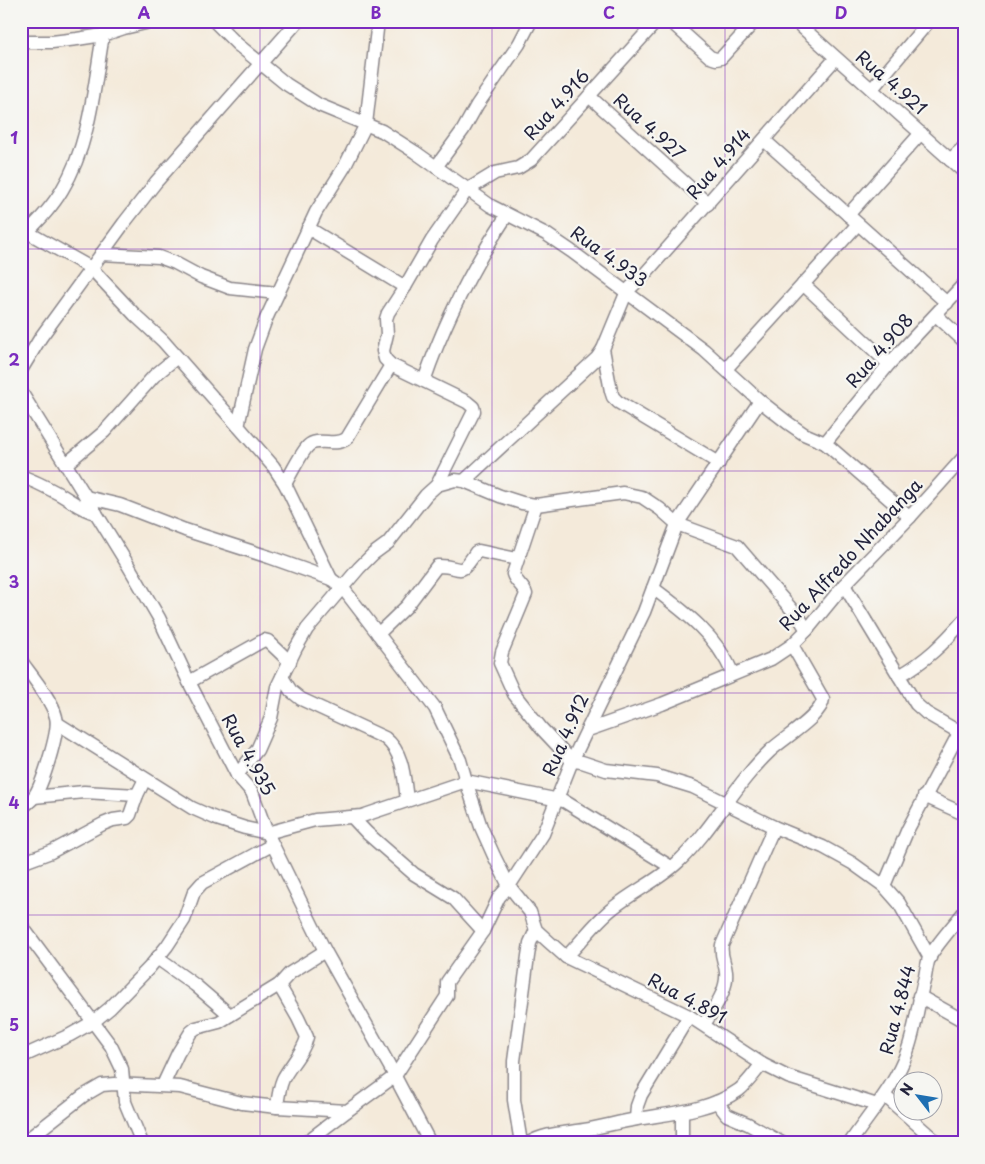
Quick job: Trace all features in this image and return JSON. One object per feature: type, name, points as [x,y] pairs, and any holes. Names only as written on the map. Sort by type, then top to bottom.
[{"type":"street","points":[[21,42],[52,42],[102,35],[154,21]]},
{"type":"street","name":"Rua 4.933","points":[[214,21],[260,64],[286,84],[319,104],[382,131],[467,190],[507,215],[546,234],[627,291],[726,369],[760,401],[804,434],[826,442],[910,517]]},
{"type":"street","points":[[21,370],[41,337],[156,182],[298,21]]},
{"type":"street","points":[[238,426],[255,349],[277,293],[308,228],[345,166],[366,124],[378,21]]},
{"type":"street","points":[[436,167],[463,130],[477,104],[519,44],[531,21]]},
{"type":"street","name":"Rua 4.916","points":[[467,190],[495,173],[518,168],[531,160],[657,21]]},
{"type":"street","points":[[670,21],[710,57],[716,59],[721,58],[756,21]]},
{"type":"street","name":"Rua 4.921","points":[[795,21],[964,172]]},
{"type":"street","points":[[872,89],[929,21]]},
{"type":"street","points":[[102,35],[89,116],[80,152],[62,190],[39,220],[24,235],[91,268],[177,357],[273,466],[285,484],[331,579]]},
{"type":"street","name":"Rua 4.914","points":[[627,291],[644,276],[836,58]]},
{"type":"street","name":"Rua 4.927","points":[[589,96],[708,204]]},
{"type":"street","points":[[848,215],[921,133]]},
{"type":"street","points":[[764,140],[947,303]]},
{"type":"street","points":[[950,160],[964,146]]},
{"type":"street","points":[[237,775],[257,750],[264,736],[271,718],[277,687],[307,629],[359,568],[388,543],[437,485],[474,411],[471,404],[391,366],[385,359],[383,351],[387,334],[386,319],[388,313],[432,240],[467,190]]},
{"type":"street","points":[[424,382],[434,352],[456,301],[480,256],[507,215]]},
{"type":"street","points":[[726,369],[858,224]]},
{"type":"street","points":[[308,228],[405,287]]},
{"type":"street","points":[[101,254],[159,257],[223,285],[245,290],[277,293]]},
{"type":"street","points":[[803,284],[889,364]]},
{"type":"street","name":"Rua 4.908","points":[[826,442],[889,364],[964,284]]},
{"type":"street","points":[[464,481],[597,358],[603,349],[627,291]]},
{"type":"street","points":[[936,314],[964,341]]},
{"type":"street","points":[[603,349],[613,397],[618,402],[719,463]]},
{"type":"street","points":[[66,464],[104,432],[154,376],[177,357]]},
{"type":"street","points":[[285,484],[308,446],[313,443],[342,442],[347,438],[391,366]]},
{"type":"street","name":"Rua 4.935","points":[[21,392],[158,618],[237,775],[252,792],[266,833],[325,950],[430,1143]]},
{"type":"street","name":"Rua 4.912","points":[[395,1076],[446,996],[447,982],[483,931],[499,897],[509,886],[543,834],[558,801],[572,761],[604,692],[634,634],[677,524],[760,401]]},
{"type":"street","name":"Rua Alfredo Nhabanga","points":[[588,730],[662,704],[771,659],[792,645],[964,457]]},
{"type":"street","points":[[21,476],[48,488],[78,507],[96,513]]},
{"type":"street","points":[[437,485],[455,480],[464,481],[522,504],[536,505],[623,493],[642,497],[677,524],[737,546],[800,619],[807,630]]},
{"type":"street","points":[[86,497],[120,505],[142,515],[331,579]]},
{"type":"street","points":[[536,505],[513,574],[514,579],[525,590],[526,594],[502,652],[500,663],[514,694],[540,728],[572,761],[582,762],[606,770],[657,776],[693,787],[823,847],[852,863],[884,886],[899,903],[930,958]]},
{"type":"street","points":[[378,634],[407,606],[437,566],[460,570],[465,569],[476,552],[479,551],[517,560]]},
{"type":"street","name":"Rua 4.891","points":[[331,579],[342,588],[434,708],[460,760],[481,827],[509,886],[530,912],[536,930],[566,957],[690,1016],[762,1064],[788,1077],[881,1100]]},
{"type":"street","points":[[844,586],[916,704],[926,713],[962,734],[924,796],[908,828],[884,886]]},
{"type":"street","points":[[653,588],[693,618],[727,660],[733,674]]},
{"type":"street","points":[[899,676],[936,650],[964,620]]},
{"type":"street","points":[[189,682],[264,640],[268,641],[290,662]]},
{"type":"street","points":[[566,957],[612,909],[678,862],[707,830],[753,769],[771,750],[796,732],[821,706],[823,699],[792,645]]},
{"type":"street","points":[[21,661],[47,699],[56,716],[57,724],[52,750],[43,777],[34,797],[21,808]]},
{"type":"street","points":[[282,677],[291,690],[301,699],[385,738],[391,743],[402,762],[407,800]]},
{"type":"street","points":[[57,724],[192,808],[244,828],[266,833],[315,820],[362,816],[466,781],[564,801],[671,868]]},
{"type":"street","points":[[21,863],[51,852],[103,824],[127,818],[145,779]]},
{"type":"street","points":[[34,797],[84,792],[137,795]]},
{"type":"street","points":[[924,796],[964,814]]},
{"type":"street","points":[[352,817],[408,870],[453,898],[483,931]]},
{"type":"street","points":[[704,1025],[724,991],[726,971],[720,952],[722,945],[774,826]]},
{"type":"street","points":[[21,1057],[70,1035],[93,1022],[110,1008],[157,958],[184,920],[194,892],[202,883],[272,845]]},
{"type":"street","name":"Rua 4.844","points":[[850,1143],[881,1100],[907,1053],[930,958],[964,912]]},
{"type":"street","points":[[21,926],[111,1046],[122,1069],[125,1102],[142,1143]]},
{"type":"street","points":[[522,1143],[514,1100],[514,1061],[530,943],[536,930]]},
{"type":"street","points":[[163,1085],[178,1053],[191,1032],[196,1028],[219,1022],[279,985],[290,973],[325,950]]},
{"type":"street","points":[[157,958],[195,985],[230,1015]]},
{"type":"street","points":[[278,1107],[278,1097],[283,1078],[303,1047],[307,1037],[279,985]]},
{"type":"street","points":[[920,996],[964,1021]]},
{"type":"street","points":[[636,1119],[637,1106],[641,1095],[690,1016]]},
{"type":"street","points":[[529,1143],[542,1136],[595,1128],[636,1119],[682,1113],[717,1102],[741,1089],[762,1064]]},
{"type":"street","points":[[305,1143],[395,1076]]},
{"type":"street","points":[[23,1143],[83,1096],[102,1085],[163,1085],[180,1087],[242,1103],[347,1111]]},
{"type":"street","points":[[881,1100],[938,1143]]},
{"type":"street","points":[[717,1102],[727,1115],[782,1143]]},
{"type":"street","points":[[682,1113],[682,1143]]}]
